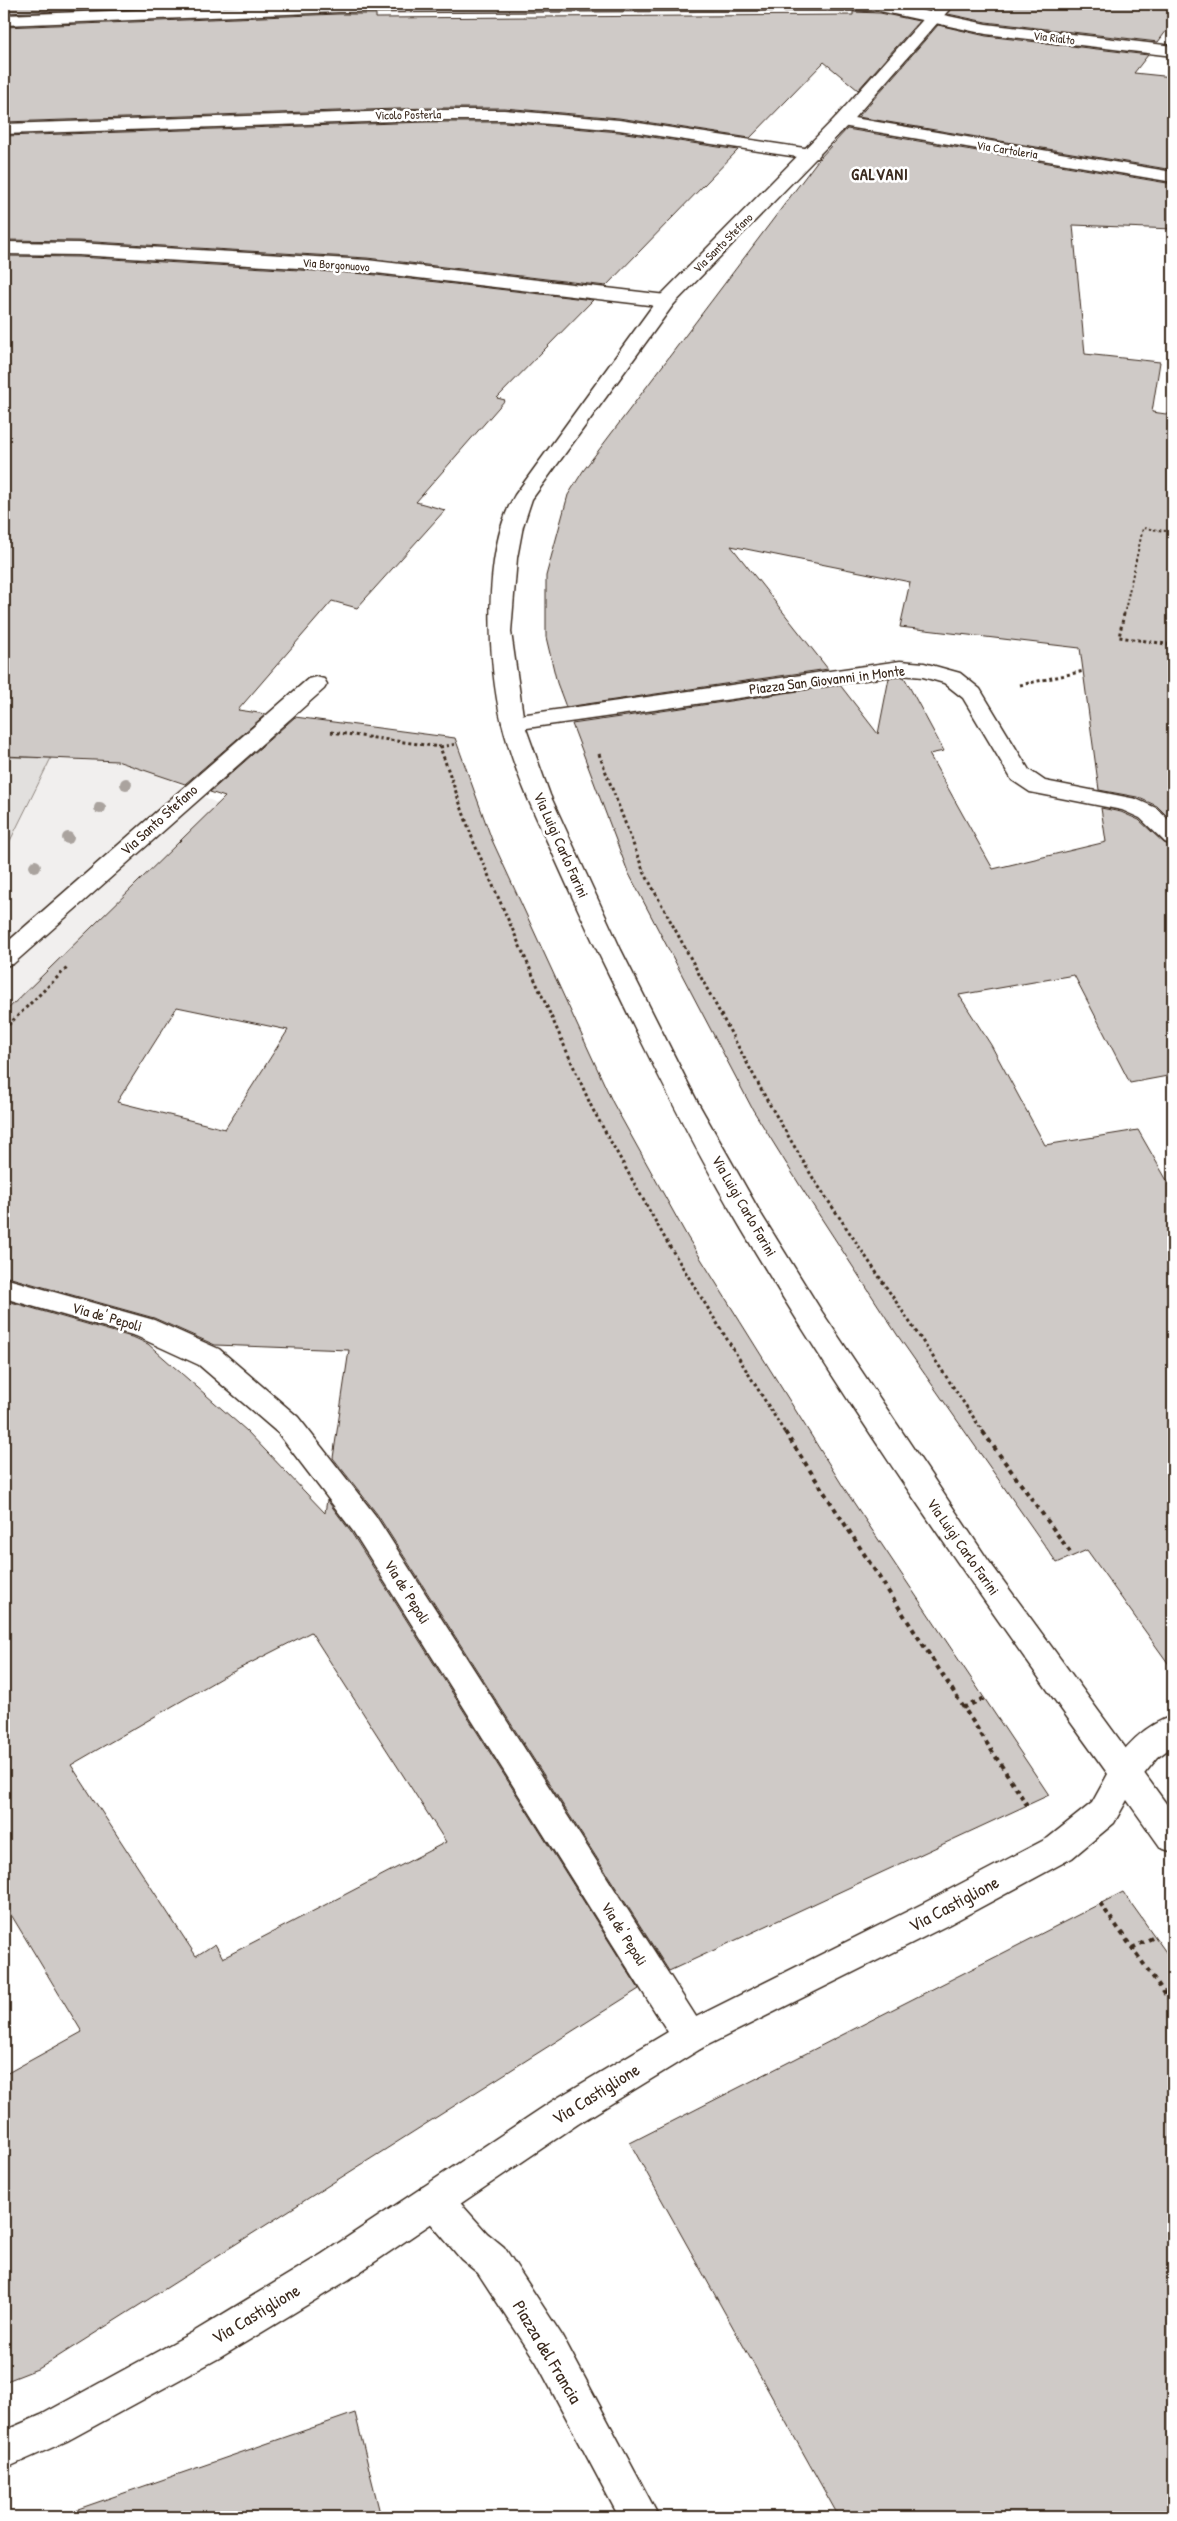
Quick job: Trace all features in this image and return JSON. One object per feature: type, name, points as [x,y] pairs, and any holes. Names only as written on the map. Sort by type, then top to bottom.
[{"type":"street","name":"Via Rialto","points":[[4,20],[230,10],[416,5],[809,4],[941,10],[986,30],[1173,51]]},
{"type":"street","name":"Via Santo Stefano","points":[[522,499],[666,301],[811,154],[941,10]]},
{"type":"street","name":"Vicolo Posterla","points":[[4,129],[427,114],[494,115],[619,125],[811,154]]},
{"type":"street","name":"Via Cartoleria","points":[[842,121],[1173,177]]},
{"type":"street","name":"Via Borgonuovo","points":[[4,248],[78,249],[367,266],[666,301]]},
{"type":"street","name":"Via Luigi Carlo Farini","points":[[522,499],[512,526],[506,558],[500,632],[513,723],[538,795],[609,950],[684,1100],[751,1221],[812,1320],[977,1569],[1173,1838]]},
{"type":"street","name":"Piazza San Giovanni in Monte","points":[[513,723],[900,668],[924,670],[952,678],[972,694],[1020,775],[1038,787],[1128,804],[1148,813],[1170,833]]},
{"type":"street","name":"Via Santo Stefano","points":[[4,958],[206,778],[316,684]]},
{"type":"street","name":"Via de' Pepoli","points":[[4,1288],[144,1328],[209,1357],[288,1425],[364,1523],[690,2037]]},
{"type":"street","name":"Via Castiglione","points":[[4,2450],[54,2428],[208,2344],[335,2267],[566,2112],[690,2037],[936,1914],[1060,1848],[1103,1812],[1125,1774],[1147,1747],[1173,1729]]},
{"type":"street","name":"Piazza del Francia","points":[[434,2200],[474,2246],[491,2260],[550,2350],[640,2517]]},
{"type":"path","points":[[1173,532],[1143,528],[1119,637],[1173,645]]},
{"type":"path","points":[[972,694],[1084,671]]},
{"type":"path","points":[[325,731],[440,747],[457,744]]},
{"type":"path","points":[[440,747],[474,843],[592,1108],[667,1242],[823,1494],[1027,1805]]},
{"type":"path","points":[[598,752],[643,870],[767,1100],[813,1178],[974,1419],[1073,1556]]},
{"type":"path","points":[[963,1708],[985,1698]]},
{"type":"path","points":[[1100,1903],[1173,2006]]},
{"type":"path","points":[[1132,1948],[1154,1937]]},
{"type":"shaded area","points":[[4,757],[51,758],[4,853]]},
{"type":"shaded area","points":[[51,758],[117,761],[167,778],[238,814],[198,994],[187,1009],[175,1007],[23,1197],[4,1192],[4,853]]},
{"type":"building","points":[[4,4],[252,4],[4,13]]},
{"type":"building","points":[[956,4],[1173,4],[1173,22],[1158,42],[986,22],[948,14]]},
{"type":"building","points":[[853,12],[880,13],[919,21],[858,90],[824,62],[750,138],[619,118],[504,108],[427,108],[4,122],[4,27],[339,14],[376,14],[376,18],[853,15]]},
{"type":"building","points":[[938,25],[986,36],[1148,55],[1134,73],[1173,77],[1173,170],[858,117]]},
{"type":"building","points":[[427,122],[504,122],[619,132],[738,150],[606,286],[367,258],[78,241],[4,240],[4,136]]},
{"type":"building","points":[[847,129],[1173,184],[1173,229],[1073,225],[1085,354],[1160,362],[1152,412],[1173,415],[1173,822],[1157,806],[1137,797],[1099,790],[1080,648],[900,627],[910,582],[731,546],[828,669],[566,707],[557,683],[546,637],[546,576],[568,495],[583,471],[818,160]]},
{"type":"building","points":[[4,256],[78,257],[367,274],[593,300],[497,398],[505,400],[416,502],[445,510],[357,608],[332,601],[238,710],[266,714],[185,784],[117,761],[4,756]]},
{"type":"building","points":[[904,677],[944,751],[929,754],[993,869],[1106,842],[1101,808],[1121,812],[1139,820],[1164,843],[1173,847],[1173,1075],[1130,1083],[1074,975],[959,995],[991,1045],[1045,1145],[1138,1130],[1173,1191],[1173,1670],[1087,1550],[1057,1563],[898,1336],[799,1184],[753,1110],[628,872],[572,724],[840,685],[878,734],[889,678]]},
{"type":"building","points":[[295,717],[455,738],[492,840],[613,1103],[688,1238],[844,1488],[1049,1795],[669,1971],[377,1514],[333,1458],[349,1350],[215,1345],[154,1318],[4,1276],[4,1013],[225,797],[210,792]],"holes":[[[177,1007],[288,1030],[225,1129],[117,1102]]]},
{"type":"building","points":[[4,1300],[135,1338],[148,1344],[247,1431],[325,1513],[327,1500],[351,1532],[639,1989],[40,2368],[4,2382],[4,2075],[82,2032],[4,1903]],"holes":[[[311,1632],[446,1842],[223,1958],[215,1944],[196,1956],[71,1765],[221,1678]]]},
{"type":"building","points":[[1123,1892],[1173,1962],[1173,2517],[839,2517],[630,2143]]},
{"type":"building","points":[[355,2413],[381,2517],[80,2517],[78,2509]]},
{"type":"district","name":"GALVANI","points":[[880,174]]}]
